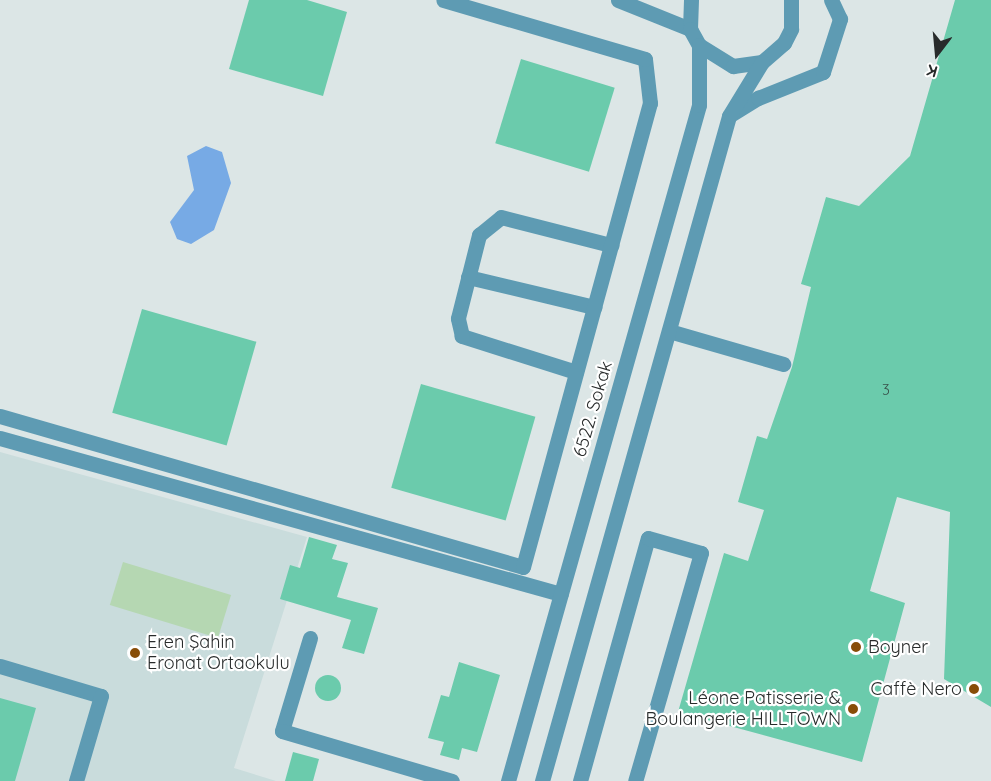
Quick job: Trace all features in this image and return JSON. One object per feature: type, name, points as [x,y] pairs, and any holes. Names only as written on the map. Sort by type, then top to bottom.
[{"type":"street","points":[[0,416],[523,567],[650,103],[645,59],[443,0]]},
{"type":"street","points":[[618,0],[690,29]]},
{"type":"street","points":[[691,0],[690,29],[699,45],[733,66],[762,62]]},
{"type":"street","points":[[542,781],[729,116],[762,62],[788,36],[791,0]]},
{"type":"street","points":[[729,116],[758,98],[823,72],[840,20],[831,0]]},
{"type":"street","name":"6522. Sokak","points":[[508,781],[699,105],[699,45]]},
{"type":"street","points":[[576,372],[462,336],[457,324],[468,277],[483,228],[501,217],[611,245]]},
{"type":"street","points":[[468,277],[594,307]]},
{"type":"street","points":[[669,331],[783,364]]},
{"type":"street","points":[[0,438],[561,594]]},
{"type":"street","points":[[580,781],[648,538],[701,554],[635,781]]},
{"type":"street","points":[[310,638],[282,731],[452,781]]},
{"type":"street","points":[[0,666],[101,696],[75,781]]},
{"type":"shaded area","name":"Eren Şahin Eronat Ortaokulu","points":[[0,452],[307,537],[234,768],[276,781],[0,781]]},
{"type":"green space","points":[[123,562],[231,595],[218,638],[110,605]]},
{"type":"water","points":[[206,146],[222,152],[231,183],[214,230],[191,244],[177,239],[170,222],[194,190],[187,156]]},
{"type":"building","points":[[249,0],[307,0],[347,12],[323,96],[229,69]]},
{"type":"building","points":[[955,0],[991,0],[991,707],[944,679],[950,512],[897,497],[870,591],[905,603],[862,762],[678,712],[724,553],[748,561],[764,510],[738,502],[757,436],[767,439],[792,367],[811,287],[801,284],[826,197],[859,206],[910,156]]},
{"type":"building","points":[[521,59],[615,88],[589,172],[495,143]]},
{"type":"building","points":[[142,309],[256,342],[227,446],[112,413]]},
{"type":"building","points":[[421,384],[535,417],[506,521],[391,488]]},
{"type":"building","points":[[309,537],[337,545],[332,559],[348,563],[337,597],[378,608],[364,654],[342,648],[351,620],[280,599],[290,565],[300,568]]},
{"type":"building","points":[[459,662],[500,675],[477,752],[462,748],[459,760],[440,755],[444,742],[428,738],[441,695],[449,697]]},
{"type":"building","points":[[328,675],[337,679],[341,688],[337,697],[328,701],[319,697],[315,688],[319,679]]},
{"type":"building","points":[[0,698],[36,708],[15,781],[0,781]]},
{"type":"building","points":[[293,752],[319,759],[313,781],[285,781]]},
{"type":"place","name":"Boyner","points":[[856,647]]},
{"type":"place","name":"Eren Şahin Eronat Ortaokulu","points":[[135,653]]},
{"type":"place","name":"Caffè Nero","points":[[974,689]]},
{"type":"place","name":"Léone Patisserie & Boulangerie HILLTOWN","points":[[853,709]]}]
